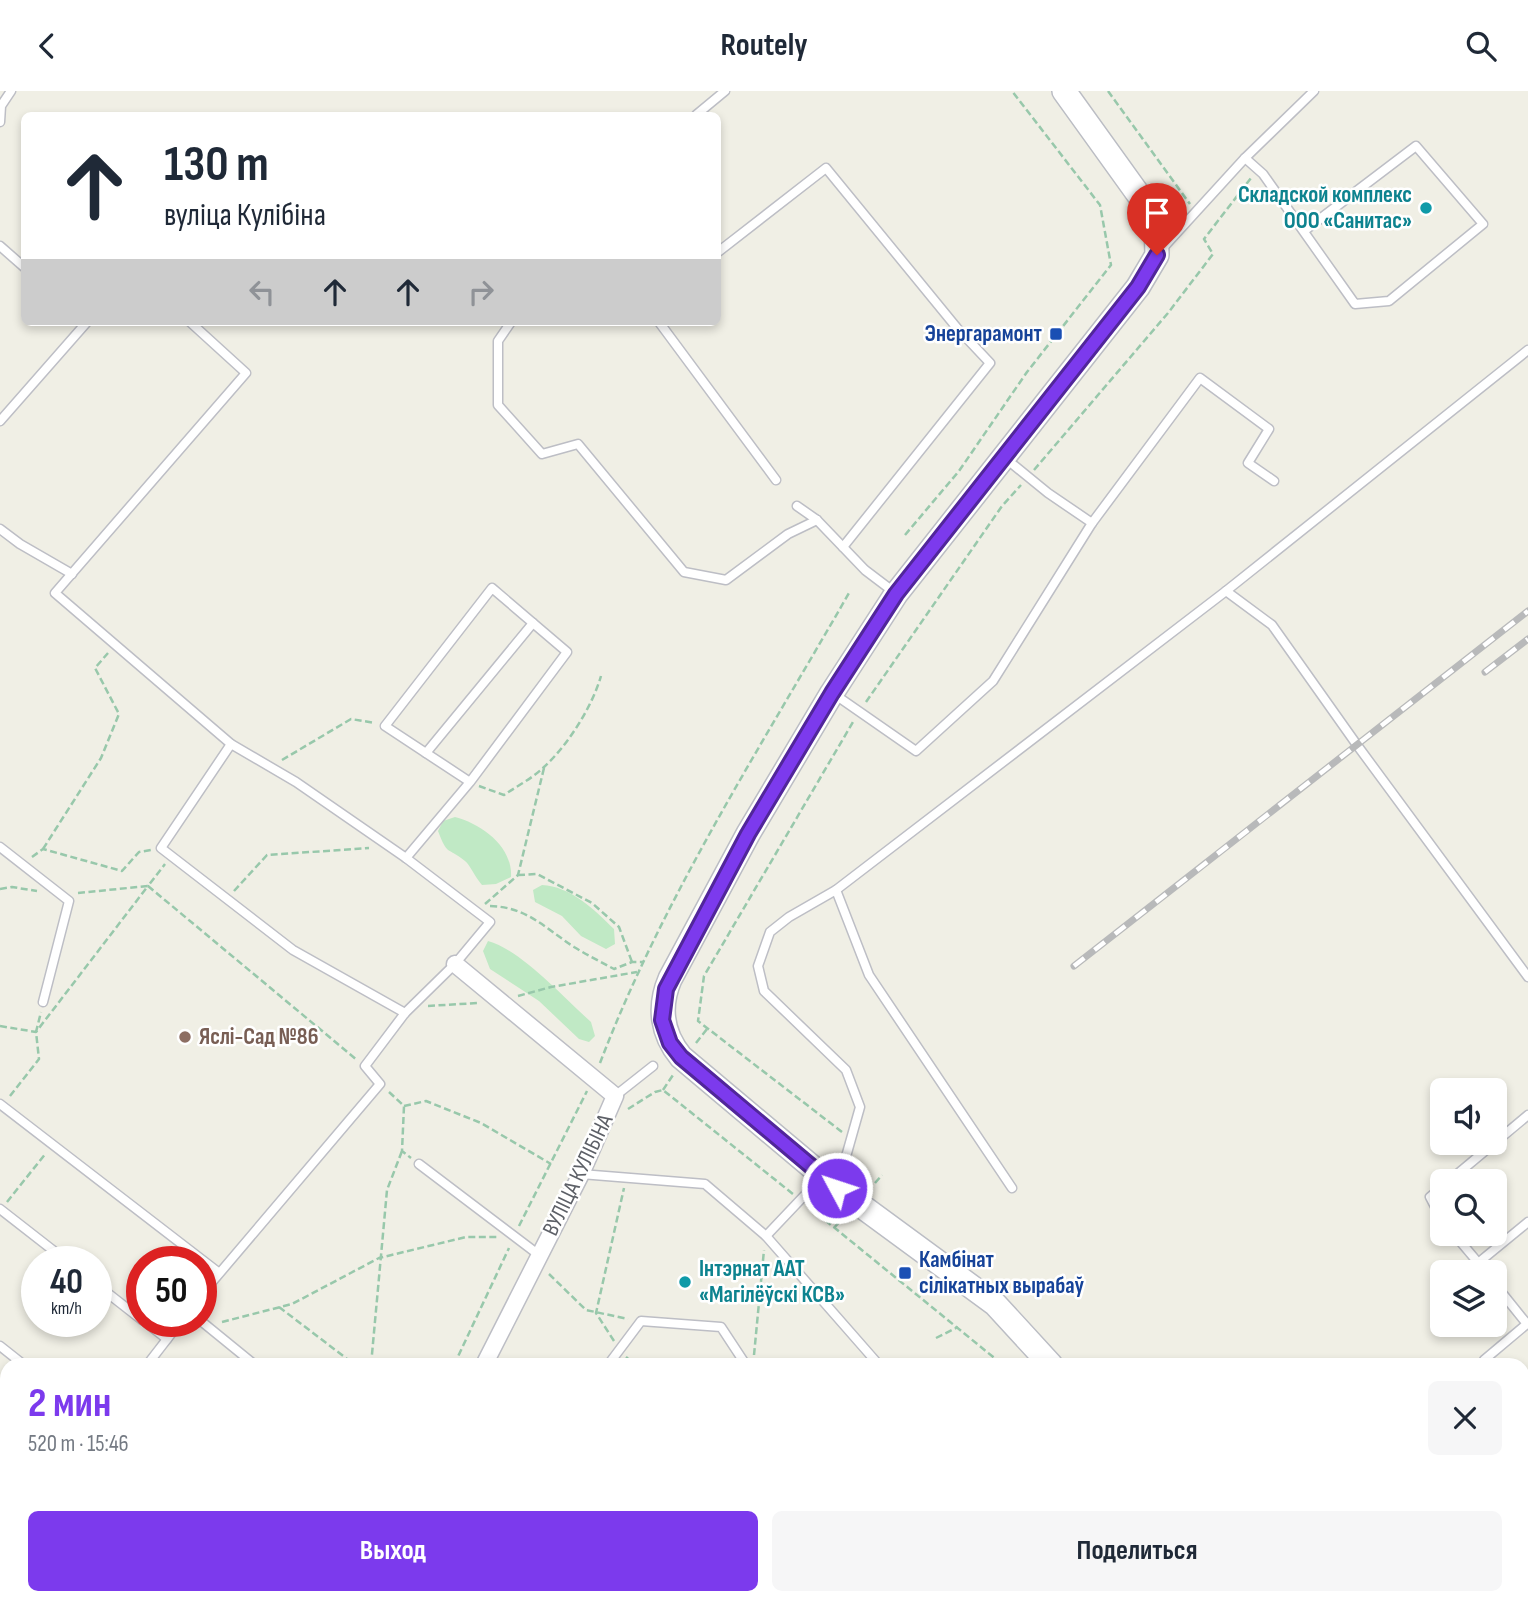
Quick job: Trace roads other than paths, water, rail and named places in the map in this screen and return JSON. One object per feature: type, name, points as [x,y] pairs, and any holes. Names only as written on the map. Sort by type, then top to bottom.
[{"type":"main road","points":[[1045,1358],[995,1304],[830,1182],[681,1057],[670,1043],[662,1020],[670,979],[748,834],[832,693],[896,594],[1138,287],[1157,255],[1156,219],[1064,91]]},
{"type":"street","name":"ВУЛІЦА КУЛІБІНА","points":[[455,964],[615,1096],[581,1174],[487,1358]]},
{"type":"lane","points":[[0,122],[1,106],[11,91]]},
{"type":"lane","points":[[700,112],[725,91]]},
{"type":"lane","points":[[1157,255],[1245,158],[1314,91]]},
{"type":"lane","points":[[1245,158],[1263,174],[1304,232],[1355,304],[1389,300],[1483,223],[1416,146],[1304,232]]},
{"type":"lane","points":[[721,250],[826,168],[957,328],[990,363],[843,547]]},
{"type":"lane","points":[[0,246],[21,264]]},
{"type":"lane","points":[[0,421],[83,326]]},
{"type":"lane","points":[[1,1105],[218,1272],[380,1084],[365,1066],[405,1013],[455,964],[490,922],[406,858],[296,782],[231,744],[55,593],[246,373],[194,326]]},
{"type":"lane","points":[[508,326],[498,341],[498,405],[542,454],[578,444],[684,572],[726,580],[788,534],[817,520]]},
{"type":"lane","points":[[662,326],[776,480]]},
{"type":"lane","points":[[766,1236],[830,1182],[852,1140],[860,1107],[846,1070],[764,991],[758,966],[770,932],[836,890],[1226,591],[1528,350]]},
{"type":"lane","points":[[832,693],[916,751],[993,681],[1092,523],[1199,378],[1269,429],[1248,463],[1274,481]]},
{"type":"lane","points":[[1004,457],[1048,493],[1092,523]]},
{"type":"lane","points":[[797,506],[817,520],[866,570],[896,594]]},
{"type":"lane","points":[[0,529],[20,544],[72,574]]},
{"type":"lane","points":[[406,858],[470,782],[567,652],[492,588],[385,726],[470,782]]},
{"type":"lane","points":[[1226,591],[1272,625],[1528,978]]},
{"type":"lane","points":[[426,753],[533,623]]},
{"type":"lane","points":[[231,744],[161,848],[293,950],[405,1013]]},
{"type":"lane","points":[[0,847],[69,901],[43,1002]]},
{"type":"lane","points":[[836,890],[869,975],[1012,1188]]},
{"type":"lane","points":[[615,1096],[653,1066]]},
{"type":"lane","points":[[1463,1169],[1528,1115]]},
{"type":"lane","points":[[419,1164],[514,1236],[537,1258]]},
{"type":"lane","points":[[581,1174],[705,1184],[766,1236],[874,1358]]},
{"type":"lane","points":[[1,1209],[48,1246]]},
{"type":"lane","points":[[1482,1260],[1528,1222]]},
{"type":"lane","points":[[1464,1246],[1476,1260]]},
{"type":"lane","points":[[112,1297],[126,1308]]},
{"type":"lane","points":[[1486,1358],[1527,1324],[1507,1299]]},
{"type":"lane","points":[[614,1358],[642,1321],[721,1327],[741,1358]]},
{"type":"lane","points":[[217,1334],[247,1358]]},
{"type":"lane","points":[[152,1358],[167,1339],[164,1337]]},
{"type":"lane","points":[[0,1346],[15,1358]]},
{"type":"railway","points":[[1074,966],[1528,611]]},
{"type":"railway","points":[[1485,672],[1528,639]]},
{"type":"place","name":"Складской комплекс ООО «Санитас»","points":[[1426,208]]},
{"type":"place","name":"Энергарамонт","points":[[1056,334]]},
{"type":"place","name":"Яслі-Сад №86","points":[[185,1037]]},
{"type":"place","name":"Камбінат сілікатных вырабаў","points":[[905,1273]]},
{"type":"place","name":"Інтэрнат ААТ «Магілёўскі КСВ»","points":[[685,1282]]}]
